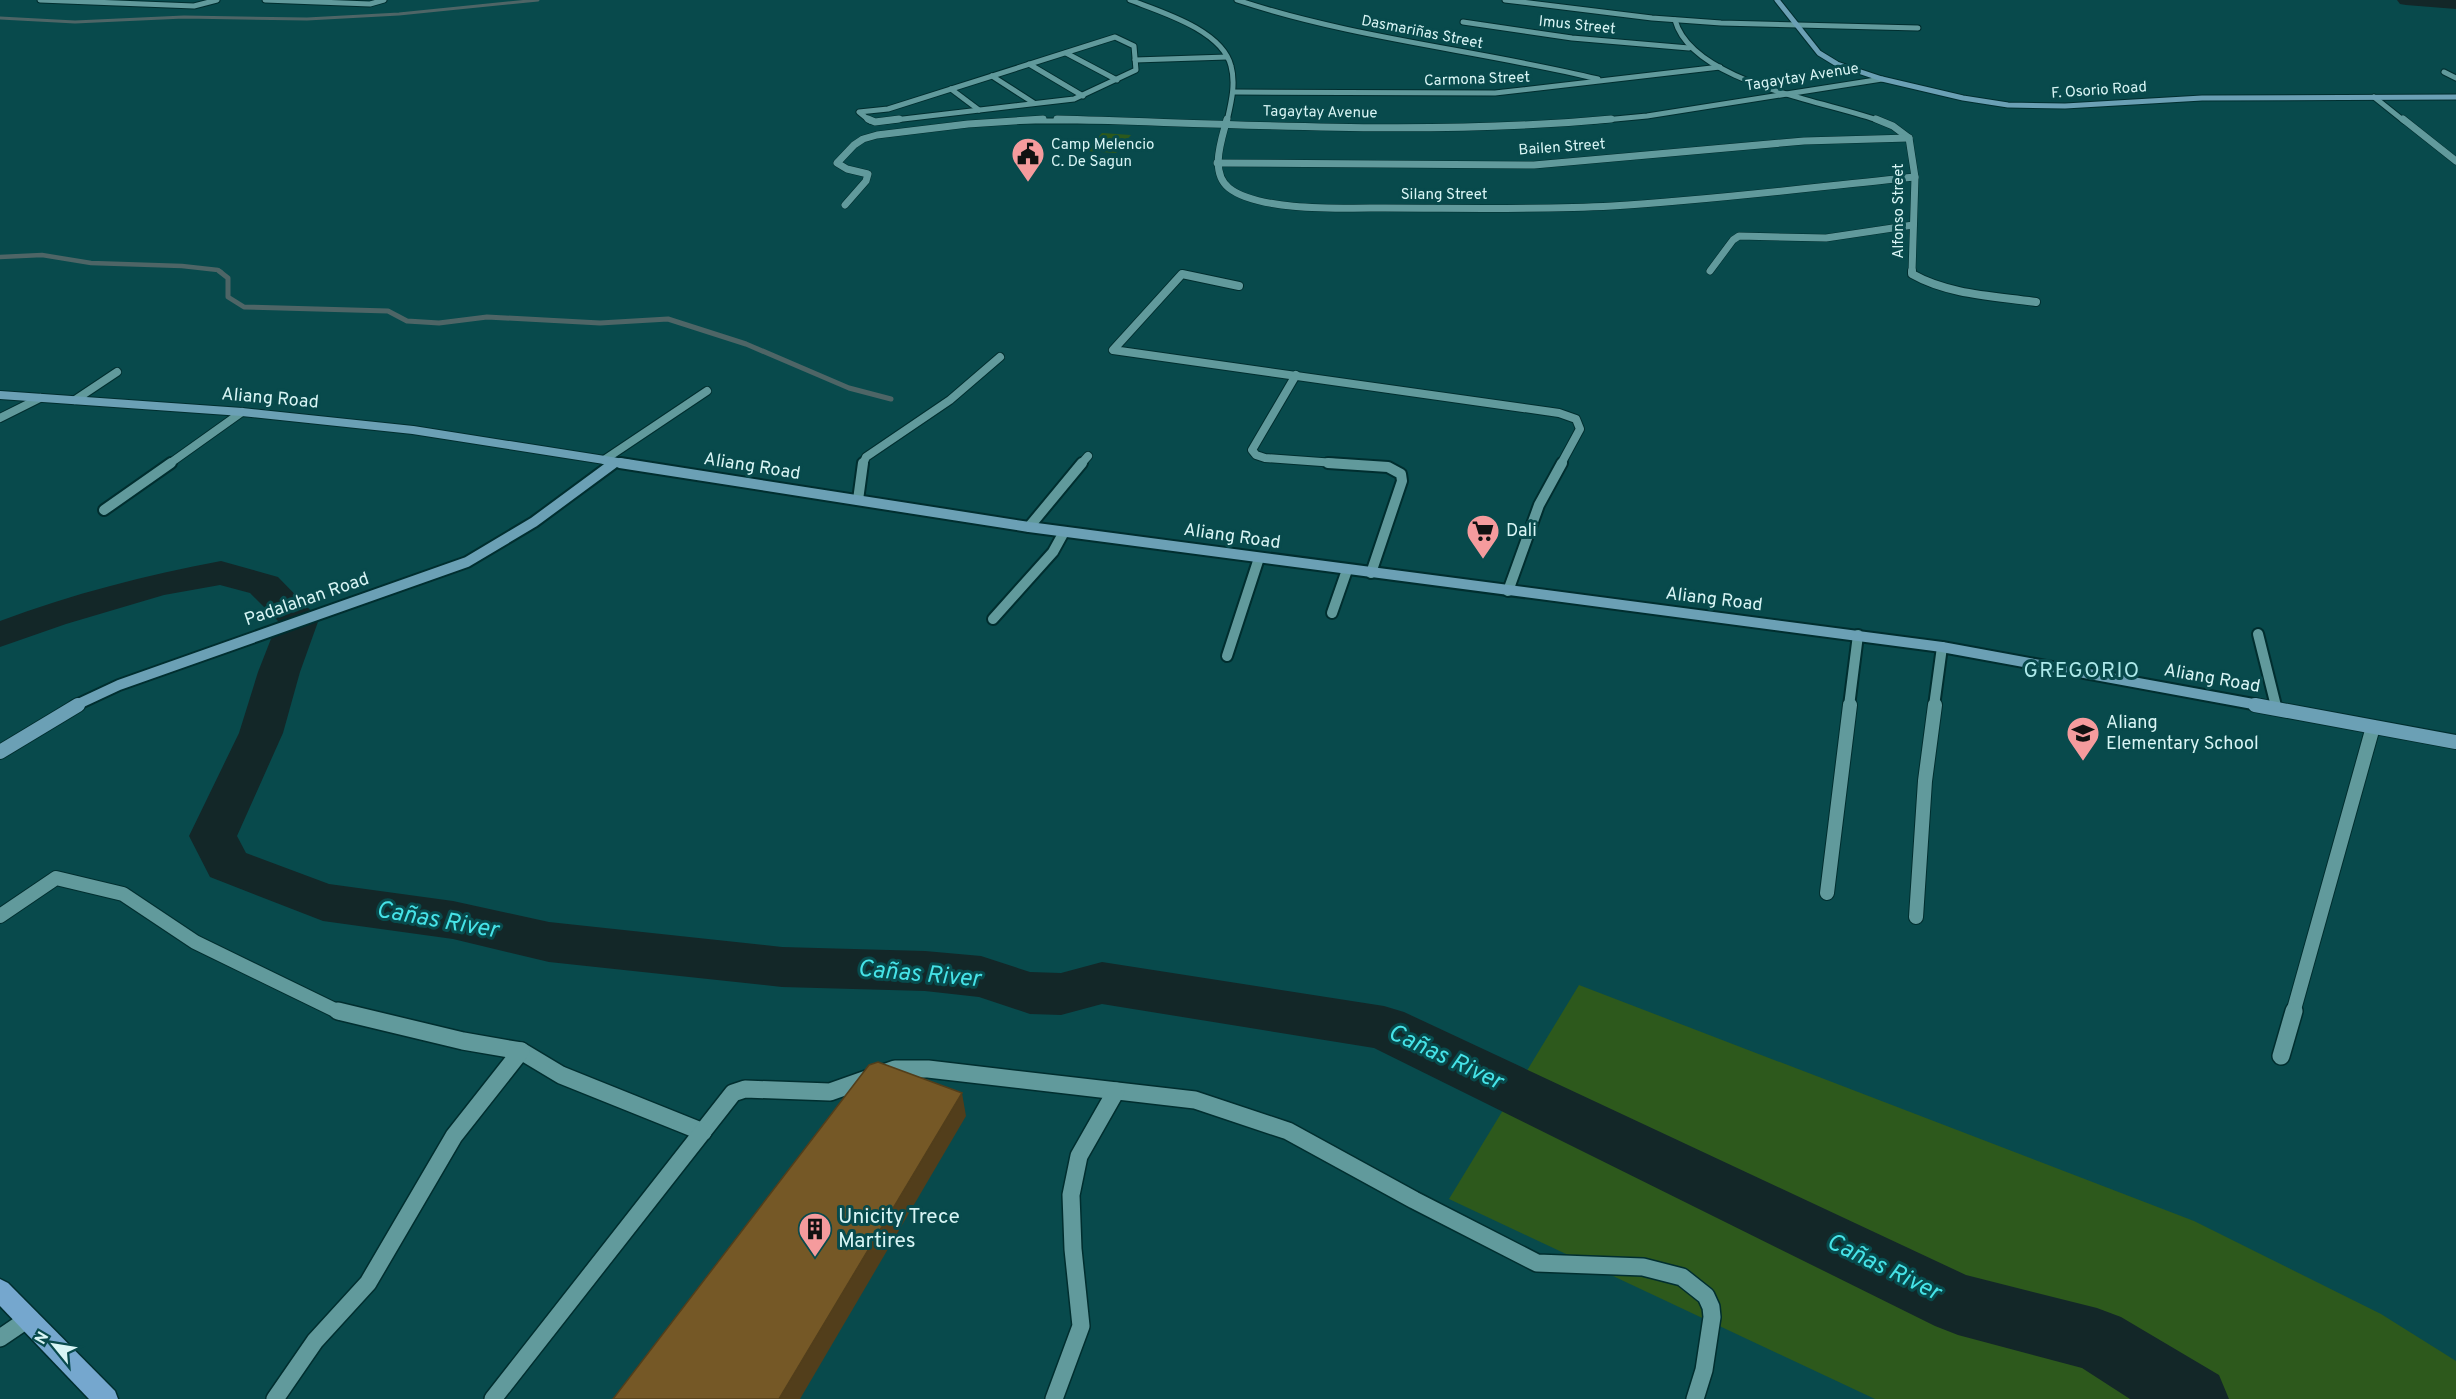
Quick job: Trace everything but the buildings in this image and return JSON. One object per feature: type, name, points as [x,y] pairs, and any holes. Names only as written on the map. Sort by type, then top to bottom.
[{"type":"main road","points":[[0,1290],[105,1399]]},
{"type":"street","points":[[40,0],[194,6],[217,0]]},
{"type":"street","points":[[89,2],[96,0]]},
{"type":"street","points":[[265,0],[370,4],[384,0]]},
{"type":"street","points":[[1130,0],[1208,36],[1221,47],[1231,64],[1233,92],[1227,125],[1216,163]]},
{"type":"street","name":"Dasmariñas Street","points":[[1237,0],[1307,22],[1403,43],[1554,68],[1605,81]]},
{"type":"street","points":[[1505,0],[1599,13],[1676,20],[1918,28]]},
{"type":"street","name":"F. Osorio Road","points":[[1777,0],[1819,53],[1838,64],[1882,79],[1963,98],[2036,107],[2202,98],[2456,97]]},
{"type":"street","points":[[1676,20],[1678,35],[1689,48]]},
{"type":"street","name":"Imus Street","points":[[1463,22],[1572,38],[1689,48]]},
{"type":"street","points":[[1115,37],[1134,45],[1136,70],[1083,96],[875,122],[870,121],[859,112],[888,109],[1066,52],[1115,37]]},
{"type":"street","name":"Alfonso Street","points":[[1689,48],[1720,67],[1754,83],[1893,125],[1909,138],[1915,177],[1912,274],[1920,280],[1941,286],[2036,302]]},
{"type":"street","points":[[1066,52],[1117,80]]},
{"type":"street","points":[[1135,60],[1227,57]]},
{"type":"street","points":[[1029,64],[1083,96]]},
{"type":"street","name":"Carmona Street","points":[[1233,92],[1458,94],[1530,91],[1720,67]]},
{"type":"street","points":[[2444,72],[2456,78]]},
{"type":"street","points":[[992,76],[1034,103]]},
{"type":"street","name":"Tagaytay Avenue","points":[[845,205],[866,181],[868,174],[847,169],[837,163],[854,145],[877,135],[968,124],[1047,118],[1227,125],[1494,127],[1569,124],[1647,116],[1882,79]]},
{"type":"street","points":[[951,89],[979,110]]},
{"type":"street","points":[[2374,97],[2456,161]]},
{"type":"street","points":[[907,103],[924,116]]},
{"type":"street","name":"Bailen Street","points":[[1216,163],[1534,165],[1804,141],[1909,138]]},
{"type":"street","name":"Silang Street","points":[[1216,163],[1218,176],[1228,188],[1252,198],[1330,207],[1517,209],[1613,206],[1915,177]]},
{"type":"street","points":[[1710,271],[1733,240],[1739,236],[1826,238],[1913,225]]},
{"type":"street","points":[[1239,286],[1182,274],[1113,350],[1559,413],[1576,419],[1580,429],[1539,505],[1508,591]]},
{"type":"street","points":[[858,500],[861,468],[866,457],[950,400],[1000,357]]},
{"type":"street","points":[[75,400],[117,372]]},
{"type":"street","points":[[1296,375],[1252,450],[1256,455],[1265,458],[1388,467],[1401,474],[1402,481],[1371,573]]},
{"type":"street","points":[[610,461],[707,391]]},
{"type":"street","name":"Aliang Road","points":[[0,395],[242,412],[413,430],[1064,532],[1942,647],[2456,742]]},
{"type":"street","points":[[0,418],[40,398]]},
{"type":"street","points":[[104,510],[242,412]]},
{"type":"street","points":[[1029,527],[1088,456]]},
{"type":"street","name":"Padalahan Road","points":[[0,752],[75,705],[139,678],[482,555],[534,522],[610,461]]},
{"type":"street","points":[[993,619],[1053,552],[1064,532]]},
{"type":"street","points":[[1227,656],[1259,558]]},
{"type":"street","points":[[1332,613],[1347,570]]},
{"type":"street","points":[[2258,634],[2276,707]]},
{"type":"street","points":[[1827,893],[1858,635]]},
{"type":"street","points":[[1916,917],[1925,781],[1942,647]]},
{"type":"street","points":[[2281,1056],[2373,727]]},
{"type":"street","points":[[0,916],[56,878],[123,894],[195,942],[344,1014],[463,1041],[521,1051],[561,1075],[703,1132]]},
{"type":"street","points":[[275,1399],[315,1341],[368,1283],[454,1136],[521,1051]]},
{"type":"street","points":[[493,1399],[733,1093],[745,1089],[830,1092],[895,1069],[928,1070],[1194,1100],[1288,1131],[1414,1200],[1537,1263],[1643,1267],[1682,1277],[1698,1287],[1706,1296],[1711,1307],[1712,1317],[1704,1370],[1695,1399]]},
{"type":"street","points":[[1054,1399],[1082,1326],[1073,1249],[1071,1195],[1079,1156],[1116,1091]]},
{"type":"street","points":[[0,1338],[28,1319]]},
{"type":"green space","points":[[1102,133],[1131,135],[1116,153],[1086,151]]},
{"type":"green space","points":[[1579,985],[2194,1221],[2381,1314],[2456,1361],[2456,1399],[1875,1399],[1449,1199]]},
{"type":"waterway","points":[[0,18],[75,22],[184,17],[307,19],[399,14],[538,0]]},
{"type":"waterway","points":[[2406,0],[2456,4]]},
{"type":"waterway","points":[[0,257],[42,255],[91,263],[182,266],[221,272]]},
{"type":"waterway","points":[[219,271],[228,278],[228,297],[244,307],[388,311],[407,321],[439,323],[487,317],[600,323],[668,319],[746,344],[849,388],[891,399]]},
{"type":"waterway","name":"Cañas River","points":[[0,635],[52,615],[159,584],[221,573],[264,585],[299,619],[279,672],[261,733],[213,836],[228,865],[323,902],[453,920],[549,942],[782,967],[925,971],[981,977],[1030,993],[1061,994],[1102,983],[1384,1028],[1958,1304],[2097,1340],[2194,1399]]},
{"type":"place","name":"Camp Melencio C. De Sagun","points":[[1028,183]]},
{"type":"place","name":"Dali","points":[[1483,560]]},
{"type":"place","name":"Aliang Elementary School","points":[[2083,762]]},
{"type":"place","name":"Unicity Trece Martires","points":[[815,1258]]},
{"type":"district","name":"GREGORIO","points":[[2082,671]]}]
